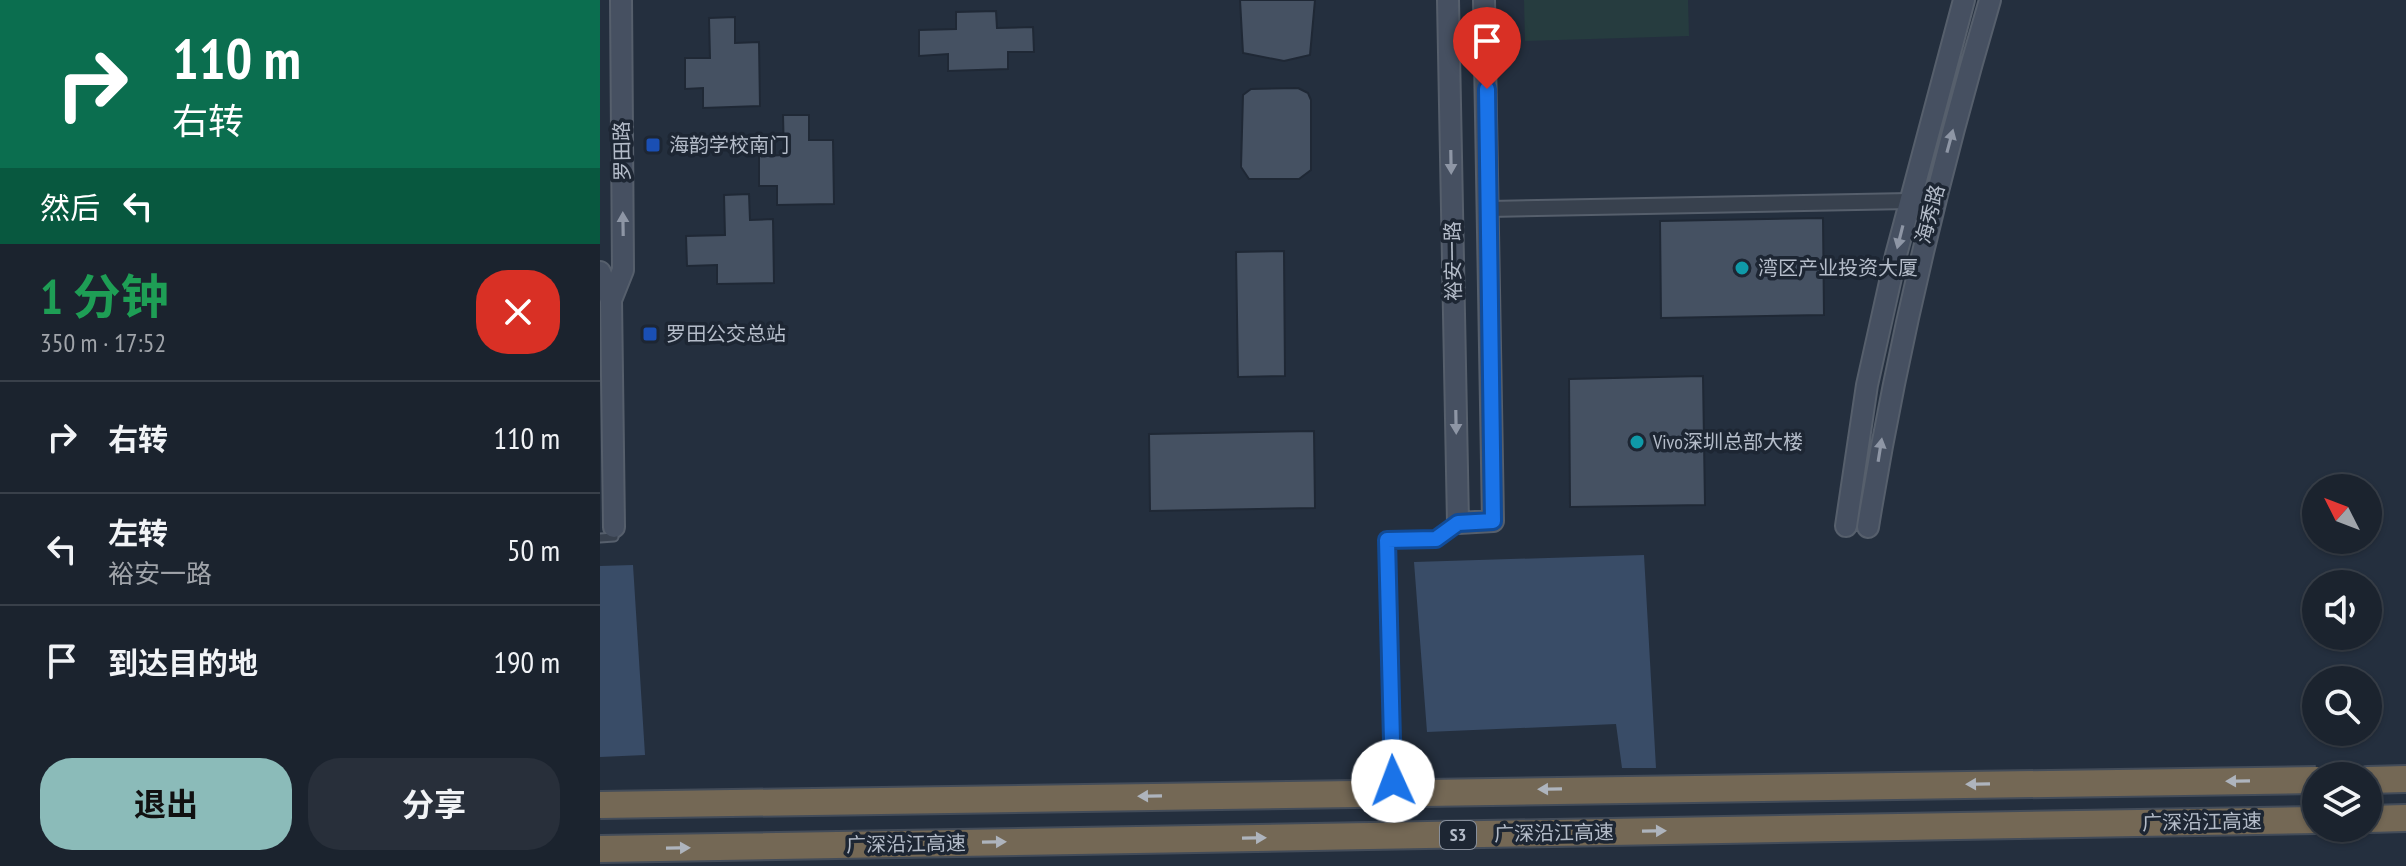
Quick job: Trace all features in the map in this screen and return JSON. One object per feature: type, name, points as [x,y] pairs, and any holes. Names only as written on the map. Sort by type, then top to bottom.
[{"type":"highway","points":[[2382,780],[2406,779]]},
{"type":"highway","name":"广深沿江高速","points":[[600,805],[2302,780]]},
{"type":"highway","points":[[2382,819],[2406,818]]},
{"type":"highway","name":"广深沿江高速","points":[[600,849],[2302,820]]},
{"type":"main road","name":"罗田路","points":[[607,533],[606,368],[611,300],[623,270],[621,0]]},
{"type":"main road","name":"裕安一路","points":[[1448,0],[1458,523],[1493,521],[1484,0]]},
{"type":"main road","name":"海秀路","points":[[1846,526],[1867,385],[1909,201],[1964,0]]},
{"type":"main road","name":"海秀路","points":[[1868,527],[1890,390],[1918,260],[1990,0]]},
{"type":"main road","name":"罗田路","points":[[600,272],[611,300]]},
{"type":"street","points":[[1490,209],[1909,201]]},
{"type":"lane","points":[[1393,812],[1387,540],[1436,539],[1458,523]]},
{"type":"green space","points":[[1524,0],[1688,0],[1689,36],[1525,41]]},
{"type":"water","points":[[1644,555],[1656,768],[1622,768],[1616,724],[1427,732],[1414,562]]},
{"type":"water","points":[[633,565],[645,755],[600,757],[600,566]]},
{"type":"building","points":[[1240,0],[1315,0],[1310,55],[1284,61],[1243,53]]},
{"type":"building","points":[[996,11],[997,28],[1033,27],[1034,52],[1008,52],[1008,69],[948,71],[948,54],[919,56],[919,30],[956,29],[956,12]]},
{"type":"building","points":[[735,17],[735,43],[759,42],[760,106],[703,108],[703,88],[685,89],[685,58],[710,58],[709,18]]},
{"type":"building","points":[[1298,88],[1308,93],[1311,100],[1311,170],[1299,179],[1249,179],[1241,167],[1243,95],[1251,89]]},
{"type":"building","points":[[783,115],[809,115],[809,140],[833,140],[834,204],[777,205],[777,186],[759,186],[759,156],[784,155]]},
{"type":"building","points":[[749,194],[750,220],[773,219],[774,283],[717,284],[717,265],[687,266],[686,236],[725,235],[724,195]]},
{"type":"building","name":"湾区产业投资大厦","points":[[1823,218],[1824,315],[1661,318],[1660,221]]},
{"type":"building","points":[[1284,251],[1285,376],[1238,377],[1236,252]]},
{"type":"building","name":"Vivo深圳总部大楼","points":[[1703,376],[1705,505],[1570,507],[1569,379]]},
{"type":"building","points":[[1314,431],[1315,508],[1150,511],[1149,434]]},
{"type":"place","name":"海韵学校南门","points":[[653,145]]},
{"type":"place","name":"湾区产业投资大厦","points":[[1742,268]]},
{"type":"place","name":"罗田公交总站","points":[[650,334]]},
{"type":"place","name":"Vivo深圳总部大楼","points":[[1637,442]]},
{"type":"route","points":[[1393,781],[1387,540],[1436,539],[1458,523],[1493,521],[1487,89]]}]
